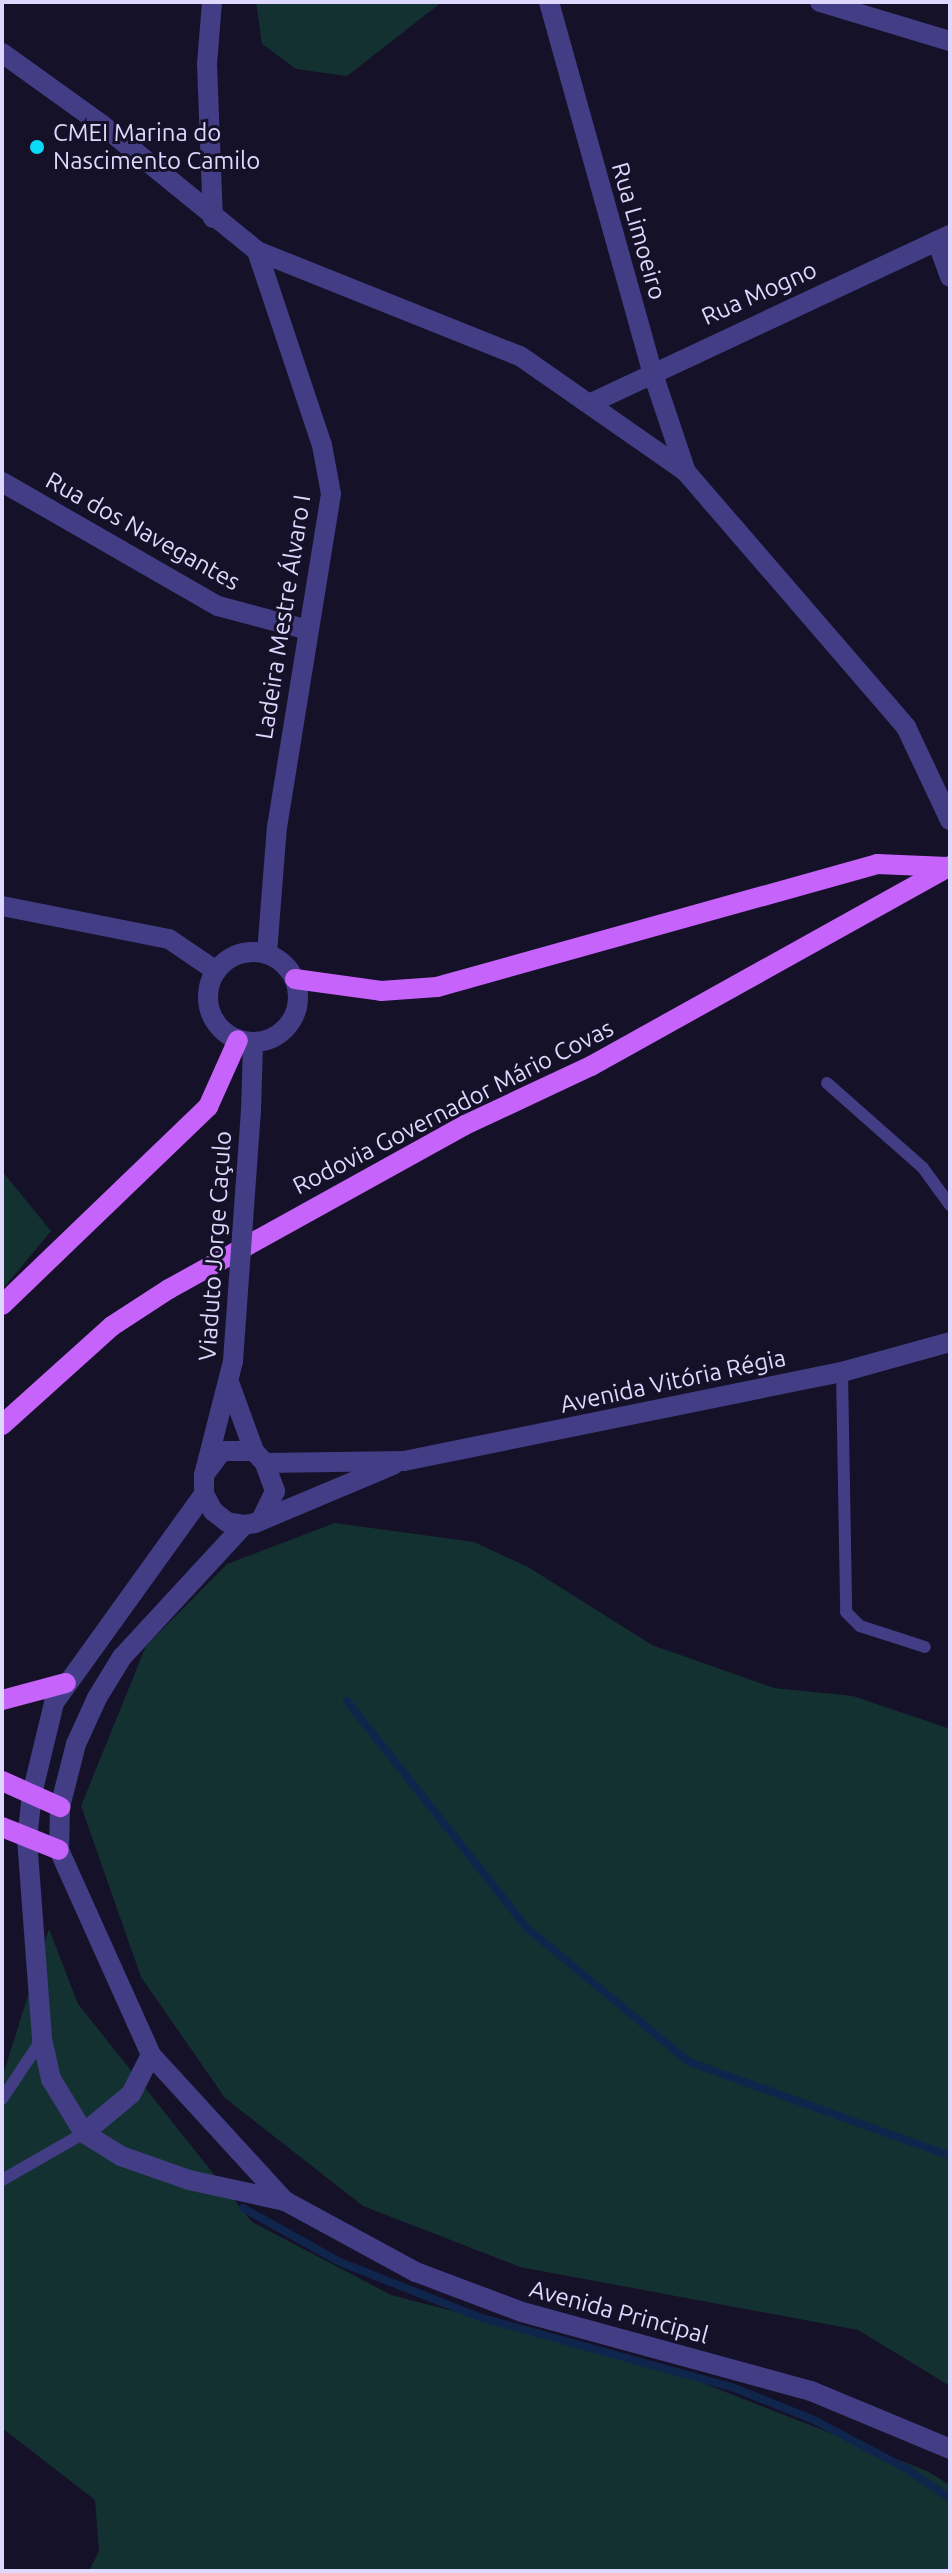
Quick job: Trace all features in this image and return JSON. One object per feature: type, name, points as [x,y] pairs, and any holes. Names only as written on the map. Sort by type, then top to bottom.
[{"type":"main road","points":[[295,979],[381,991],[437,987],[877,864],[949,867]]},
{"type":"main road","name":"Rodovia Governador Mário Covas","points":[[2,1425],[112,1326],[169,1289],[465,1125],[591,1066],[949,867]]},
{"type":"main road","points":[[2,1305],[208,1107],[245,1041]]},
{"type":"main road","points":[[2,1700],[66,1683]]},
{"type":"main road","points":[[2,1781],[60,1807]]},
{"type":"main road","points":[[2,1827],[59,1850]]},
{"type":"street","points":[[212,2],[207,64],[213,218]]},
{"type":"street","name":"Rua Limoeiro","points":[[549,2],[652,371],[686,472]]},
{"type":"street","points":[[820,2],[950,41]]},
{"type":"street","points":[[2,53],[101,124],[257,251],[520,356],[686,472],[906,727],[950,820]]},
{"type":"street","points":[[944,238],[950,277]]},
{"type":"street","name":"Rua Mogno","points":[[591,403],[652,371],[944,238]]},
{"type":"street","name":"Ladeira Mestre Álvaro I","points":[[257,251],[322,445],[331,494],[277,826],[267,953]]},
{"type":"street","name":"Rua dos Navegantes","points":[[2,482],[218,606],[308,630]]},
{"type":"street","points":[[2,906],[169,939],[216,971]]},
{"type":"street","points":[[267,953],[287,966],[295,979],[298,1001],[288,1026],[277,1036],[245,1041],[212,1016],[208,1000],[216,971],[236,955],[267,953]]},
{"type":"street","name":"Viaduto Jorge Caçulo","points":[[204,1485],[230,1385],[233,1361],[251,1111],[245,1041]]},
{"type":"street","name":"Avenida Vitória Régia","points":[[253,1522],[404,1461],[842,1372],[950,1342]]},
{"type":"street","points":[[59,1850],[60,1807],[76,1744],[122,1657],[253,1522],[275,1491],[230,1385]]},
{"type":"street","points":[[253,1522],[227,1522],[213,1511],[204,1485],[222,1451],[260,1457]]},
{"type":"street","name":"Avenida Vitória Régia","points":[[260,1457],[404,1461]]},
{"type":"street","name":"Avenida Principal","points":[[204,1485],[66,1683],[47,1723],[32,1794],[27,1839],[42,2039],[51,2079],[84,2133],[121,2156],[189,2180],[285,2201],[416,2272],[482,2298],[811,2391],[950,2449]]},
{"type":"street","name":"Avenida Principal","points":[[59,1850],[151,2055],[285,2201]]},
{"type":"street","points":[[84,2133],[131,2094],[151,2055]]},
{"type":"lane","points":[[827,1083],[923,1168],[950,1205]]},
{"type":"lane","points":[[842,1372],[846,1612],[860,1626],[925,1647]]},
{"type":"lane","points":[[2,2099],[42,2039]]},
{"type":"lane","points":[[2,2180],[84,2133]]},
{"type":"green space","points":[[256,2],[442,2],[347,76],[296,69],[262,44]]},
{"type":"green space","points":[[2,1171],[51,1231],[2,1290]]},
{"type":"green space","points":[[335,1523],[474,1542],[528,1567],[652,1645],[774,1688],[853,1696],[950,1729],[950,2386],[858,2330],[520,2267],[363,2206],[225,2098],[141,1977],[81,1806],[146,1646],[227,1564]]},
{"type":"green space","points":[[49,1929],[78,2004],[252,2222],[391,2295],[652,2363],[927,2471],[950,2485],[950,2571],[89,2571],[99,2551],[95,2500],[2,2428],[2,2078]]},
{"type":"waterway","points":[[347,1701],[527,1928],[689,2062],[950,2156]]},
{"type":"waterway","points":[[243,2208],[340,2262],[479,2317],[732,2387],[814,2420],[907,2469],[950,2498]]},
{"type":"place","name":"CMEI Marina do Nascimento Camilo","points":[[37,147]]}]
